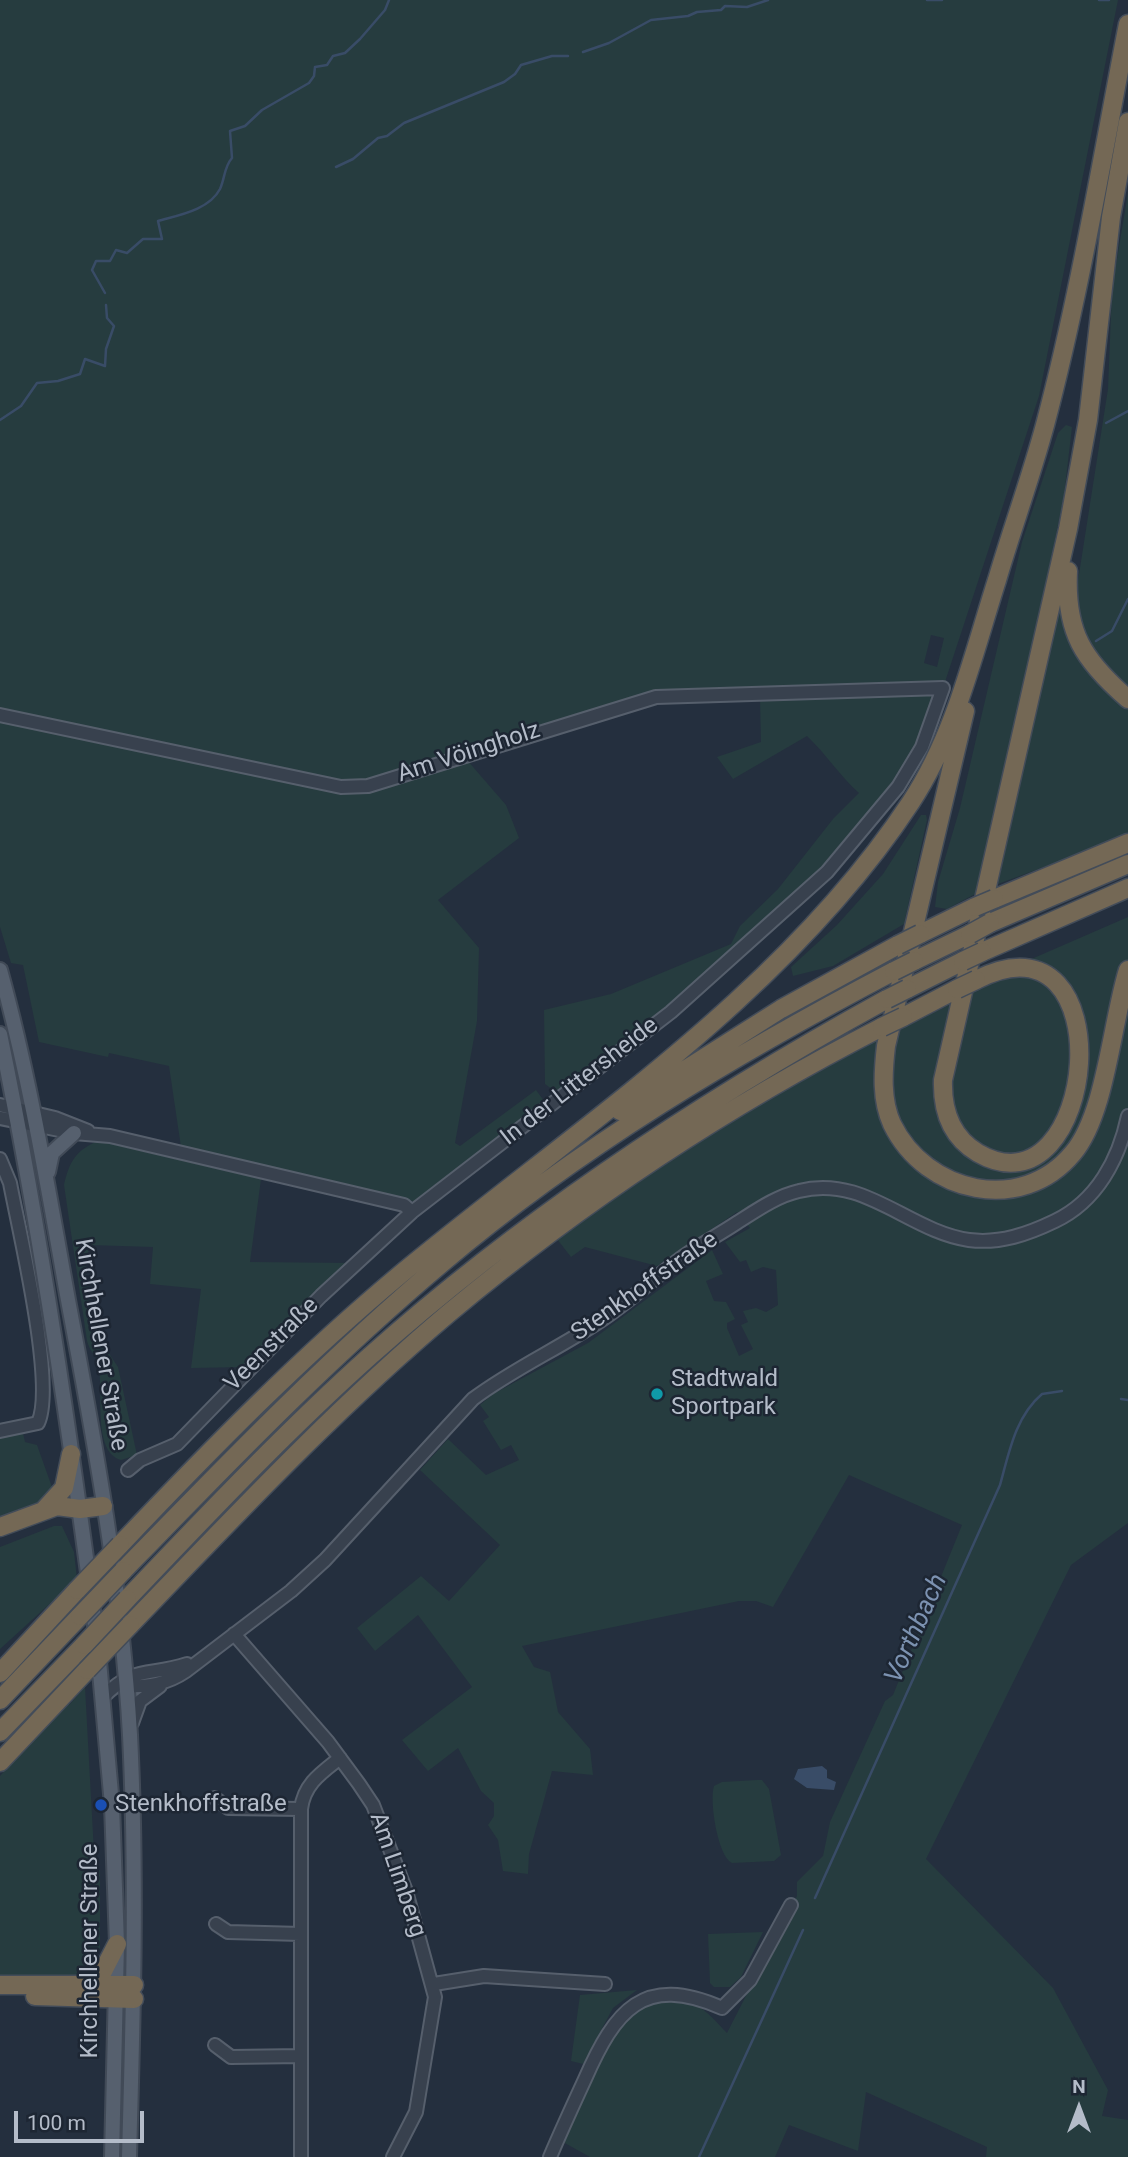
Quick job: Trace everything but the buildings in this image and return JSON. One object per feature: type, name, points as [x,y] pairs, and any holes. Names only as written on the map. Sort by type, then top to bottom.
[{"type":"highway","points":[[0,1671],[290,1372],[453,1232],[603,1113],[735,1001],[803,935],[913,799],[939,751],[985,619],[1044,431],[1066,339],[1128,24]]},
{"type":"highway","points":[[0,1732],[130,1625],[314,1436],[449,1313],[650,1162],[748,1099],[882,1027],[957,989],[976,980],[1010,968],[1044,970],[1068,982],[1077,991],[1090,1015],[1093,1027],[1091,1052],[1072,1124],[1054,1147],[1030,1160],[1001,1161],[977,1152],[956,1133],[944,1106],[947,1058],[991,894],[1069,529],[1088,420],[1111,217],[1128,122]]},
{"type":"highway","points":[[1069,529],[1067,589],[1071,621],[1088,660],[1128,699]]},
{"type":"highway","points":[[985,619],[886,1046],[883,1070],[888,1111],[909,1151],[938,1175],[973,1189],[1017,1188],[1055,1171],[1076,1150],[1091,1117],[1128,970]]},
{"type":"highway","points":[[453,1232],[694,1062],[781,1009],[898,945],[975,907],[991,894],[1128,843]]},
{"type":"highway","points":[[0,1700],[303,1389],[443,1262],[621,1131],[755,1047],[894,971],[990,923],[1128,864]]},
{"type":"highway","points":[[0,1762],[94,1657],[127,1599],[206,1516],[369,1356],[458,1281],[631,1153],[767,1066],[962,961],[1128,888]]},
{"type":"highway","points":[[551,1235],[631,1153]]},
{"type":"highway","points":[[42,1511],[64,1488],[71,1454]]},
{"type":"highway","points":[[0,1527],[42,1511],[64,1506],[80,1509],[103,1506]]},
{"type":"highway","points":[[0,1540],[71,1515],[80,1509]]},
{"type":"highway","points":[[80,1984],[93,1980],[102,1973],[117,1944]]},
{"type":"highway","points":[[0,1986],[80,1984],[125,1992]]},
{"type":"highway","points":[[0,1996],[125,1992]]},
{"type":"main road","name":"Kirchhellener Straße","points":[[0,970],[47,1180],[103,1506],[123,1658],[122,1682],[130,1733],[125,1992],[129,2157]]},
{"type":"main road","name":"Kirchhellener Straße","points":[[0,1034],[16,1115],[80,1509],[94,1657],[103,1697],[113,1815],[117,1944],[125,1992],[112,2157]]},
{"type":"main road","points":[[0,1084],[5,1057]]},
{"type":"main road","points":[[47,1180],[52,1153],[74,1133]]},
{"type":"main road","name":"Kirchhellener Straße","points":[[94,1657],[110,1676],[122,1682]]},
{"type":"street","name":"Am Vöingholz","points":[[0,715],[341,788],[368,786],[656,697],[943,688]]},
{"type":"street","name":"In der Littersheide","points":[[412,1212],[671,1012],[827,872],[898,788],[922,747],[943,688]]},
{"type":"street","points":[[0,1105],[16,1115],[74,1124],[91,1133]]},
{"type":"street","points":[[0,1118],[16,1115]]},
{"type":"street","name":"Stenkhoffstraße","points":[[122,1682],[145,1686],[173,1680],[325,1560],[473,1399],[494,1383],[601,1320],[684,1256],[779,1198],[798,1191],[832,1187],[853,1191],[947,1234],[968,1240],[1027,1235],[1066,1216],[1092,1193],[1111,1166],[1128,1116]]},
{"type":"street","points":[[35,1119],[74,1133],[91,1133],[404,1205],[412,1212]]},
{"type":"street","points":[[0,1159],[10,1183],[41,1355],[42,1415],[38,1423],[0,1431]]},
{"type":"street","name":"Veenstraße","points":[[128,1470],[139,1460],[177,1444],[321,1296],[412,1212]]},
{"type":"street","name":"Am Limberg","points":[[234,1634],[340,1758],[373,1805],[391,1847],[434,1983],[435,1997],[416,2112],[393,2157]]},
{"type":"street","points":[[123,1658],[146,1671]]},
{"type":"street","name":"Stenkhoffstraße","points":[[103,1697],[122,1682],[146,1671],[172,1669],[198,1661]]},
{"type":"street","name":"Kirchhellener Straße","points":[[130,1733],[139,1701],[173,1680]]},
{"type":"street","points":[[301,2157],[301,1809],[303,1793],[313,1780],[340,1758]]},
{"type":"street","points":[[215,1798],[228,1808],[301,1809]]},
{"type":"street","points":[[550,2157],[603,2038],[621,2015],[641,2001],[664,1994],[702,1999],[722,2008],[750,1980],[791,1905]]},
{"type":"street","points":[[216,1924],[228,1932],[301,1934]]},
{"type":"street","points":[[434,1983],[484,1976],[605,1983]]},
{"type":"street","points":[[215,2045],[231,2057],[301,2056]]},
{"type":"green space","points":[[0,0],[1118,0],[1039,396],[943,688],[685,694],[467,760],[506,805],[519,838],[438,900],[479,948],[477,1021],[455,1143],[460,1146],[536,1090],[547,1105],[417,1202],[181,1147],[169,1066],[109,1053],[108,1057],[39,1042],[23,965],[11,963],[0,927]],"holes":[[[931,635],[944,638],[937,667],[924,663]]]},
{"type":"green space","points":[[1128,193],[1128,692],[1086,648],[1072,588],[1077,587],[1108,389],[1112,289]]},
{"type":"green space","points":[[1066,425],[1072,427],[1064,496],[977,893],[947,909],[935,907],[938,882],[960,808],[1022,542],[1058,433]]},
{"type":"green space","points":[[1060,599],[1128,706],[1128,836],[998,884]]},
{"type":"green space","points":[[930,694],[933,704],[922,738],[884,803],[837,856],[714,972],[560,1095],[545,1084],[544,1010],[611,994],[731,944],[740,926],[778,889],[833,819],[859,793],[807,736],[733,779],[717,757],[761,742],[760,698]]},
{"type":"green space","points":[[921,815],[926,815],[927,820],[904,924],[833,966],[793,976],[791,967],[837,925],[883,874]]},
{"type":"green space","points":[[1128,917],[1128,1523],[1071,1565],[926,1859],[1053,1988],[1108,2090],[1102,2116],[1128,2120],[1128,2157],[986,2157],[987,2147],[866,2092],[858,2151],[789,2125],[775,2157],[590,2157],[563,2142],[594,2068],[608,2043],[625,2022],[644,2007],[668,2000],[699,2007],[727,2033],[797,1896],[797,1882],[823,1856],[830,1822],[885,1701],[893,1695],[962,1525],[849,1475],[773,1607],[756,1601],[739,1601],[522,1646],[534,1667],[550,1672],[558,1712],[590,1749],[593,1775],[552,1771],[529,1854],[528,1874],[503,1871],[498,1840],[488,1825],[494,1816],[494,1803],[481,1791],[458,1748],[428,1771],[402,1740],[472,1687],[418,1615],[375,1651],[357,1628],[421,1576],[449,1601],[500,1545],[420,1470],[448,1439],[486,1475],[519,1460],[511,1445],[501,1450],[483,1421],[489,1417],[480,1405],[493,1394],[588,1343],[712,1250],[723,1274],[706,1281],[714,1301],[726,1302],[735,1319],[727,1323],[727,1328],[739,1356],[753,1349],[741,1325],[748,1322],[743,1311],[756,1308],[766,1312],[778,1305],[776,1270],[763,1267],[751,1272],[746,1260],[740,1262],[725,1242],[750,1228],[737,1212],[657,1266],[585,1247],[571,1257],[557,1239],[644,1176],[731,1119],[873,1042],[951,1004],[1020,964]]},
{"type":"green space","points":[[98,1141],[261,1179],[250,1262],[352,1263],[303,1306],[245,1367],[191,1368],[201,1289],[150,1284],[153,1247],[89,1245],[86,1273],[98,1337],[118,1367],[137,1455],[121,1460],[111,1454],[102,1431],[99,1372],[97,1361],[87,1341],[64,1185],[75,1158],[84,1148]]},
{"type":"green space","points":[[23,1433],[25,1442],[37,1445],[53,1490],[50,1498],[0,1522],[0,1434]]},
{"type":"green space","points":[[54,1526],[62,1526],[74,1552],[77,1579],[0,1649],[0,1547]]},
{"type":"green space","points":[[85,1687],[95,1871],[100,1870],[100,1948],[94,1959],[93,1974],[0,1981],[0,1776],[72,1695],[69,1705]]},
{"type":"green space","points":[[762,1780],[769,1789],[781,1855],[774,1861],[732,1863],[723,1851],[716,1828],[714,1786],[722,1782]]},
{"type":"green space","points":[[763,1932],[741,1977],[730,1987],[714,1987],[710,1983],[708,1934]]},
{"type":"green space","points":[[637,1990],[613,2008],[583,2064],[571,2061],[580,1995]]},
{"type":"water","points":[[822,1766],[827,1770],[827,1778],[836,1782],[834,1790],[807,1788],[794,1779],[798,1769]]},
{"type":"waterway","points":[[105,293],[92,270],[96,261],[110,261],[116,250],[127,253],[143,239],[162,239],[158,221],[193,211],[209,202],[220,189],[227,165],[232,158],[230,131],[245,126],[262,110],[309,83],[314,76],[315,67],[327,65],[333,56],[345,53],[385,10],[389,0]]},
{"type":"waterway","points":[[583,52],[609,43],[651,20],[721,10],[725,6],[747,7],[768,0]]},
{"type":"waterway","points":[[927,0],[942,0]]},
{"type":"waterway","points":[[1099,0],[1109,0]]},
{"type":"waterway","points":[[336,167],[353,159],[378,138],[387,136],[404,123],[504,82],[515,74],[521,65],[552,56],[568,56]]},
{"type":"waterway","points":[[0,420],[21,406],[37,383],[58,381],[80,374],[85,359],[105,366],[106,349],[114,326],[107,318],[106,305]]},
{"type":"waterway","points":[[1106,423],[1128,411]]},
{"type":"waterway","points":[[1096,641],[1112,631],[1128,599]]},
{"type":"waterway","name":"Vorthbach","points":[[815,1898],[1000,1485],[1019,1424],[1042,1394],[1062,1391]]},
{"type":"waterway","name":"Vorthbach","points":[[1121,1399],[1128,1400]]},
{"type":"waterway","name":"Vorthbach","points":[[699,2157],[803,1930]]},
{"type":"place","name":"Stadtwald Sportpark","points":[[657,1394]]},
{"type":"place","name":"Stenkhoffstraße","points":[[101,1805]]}]
